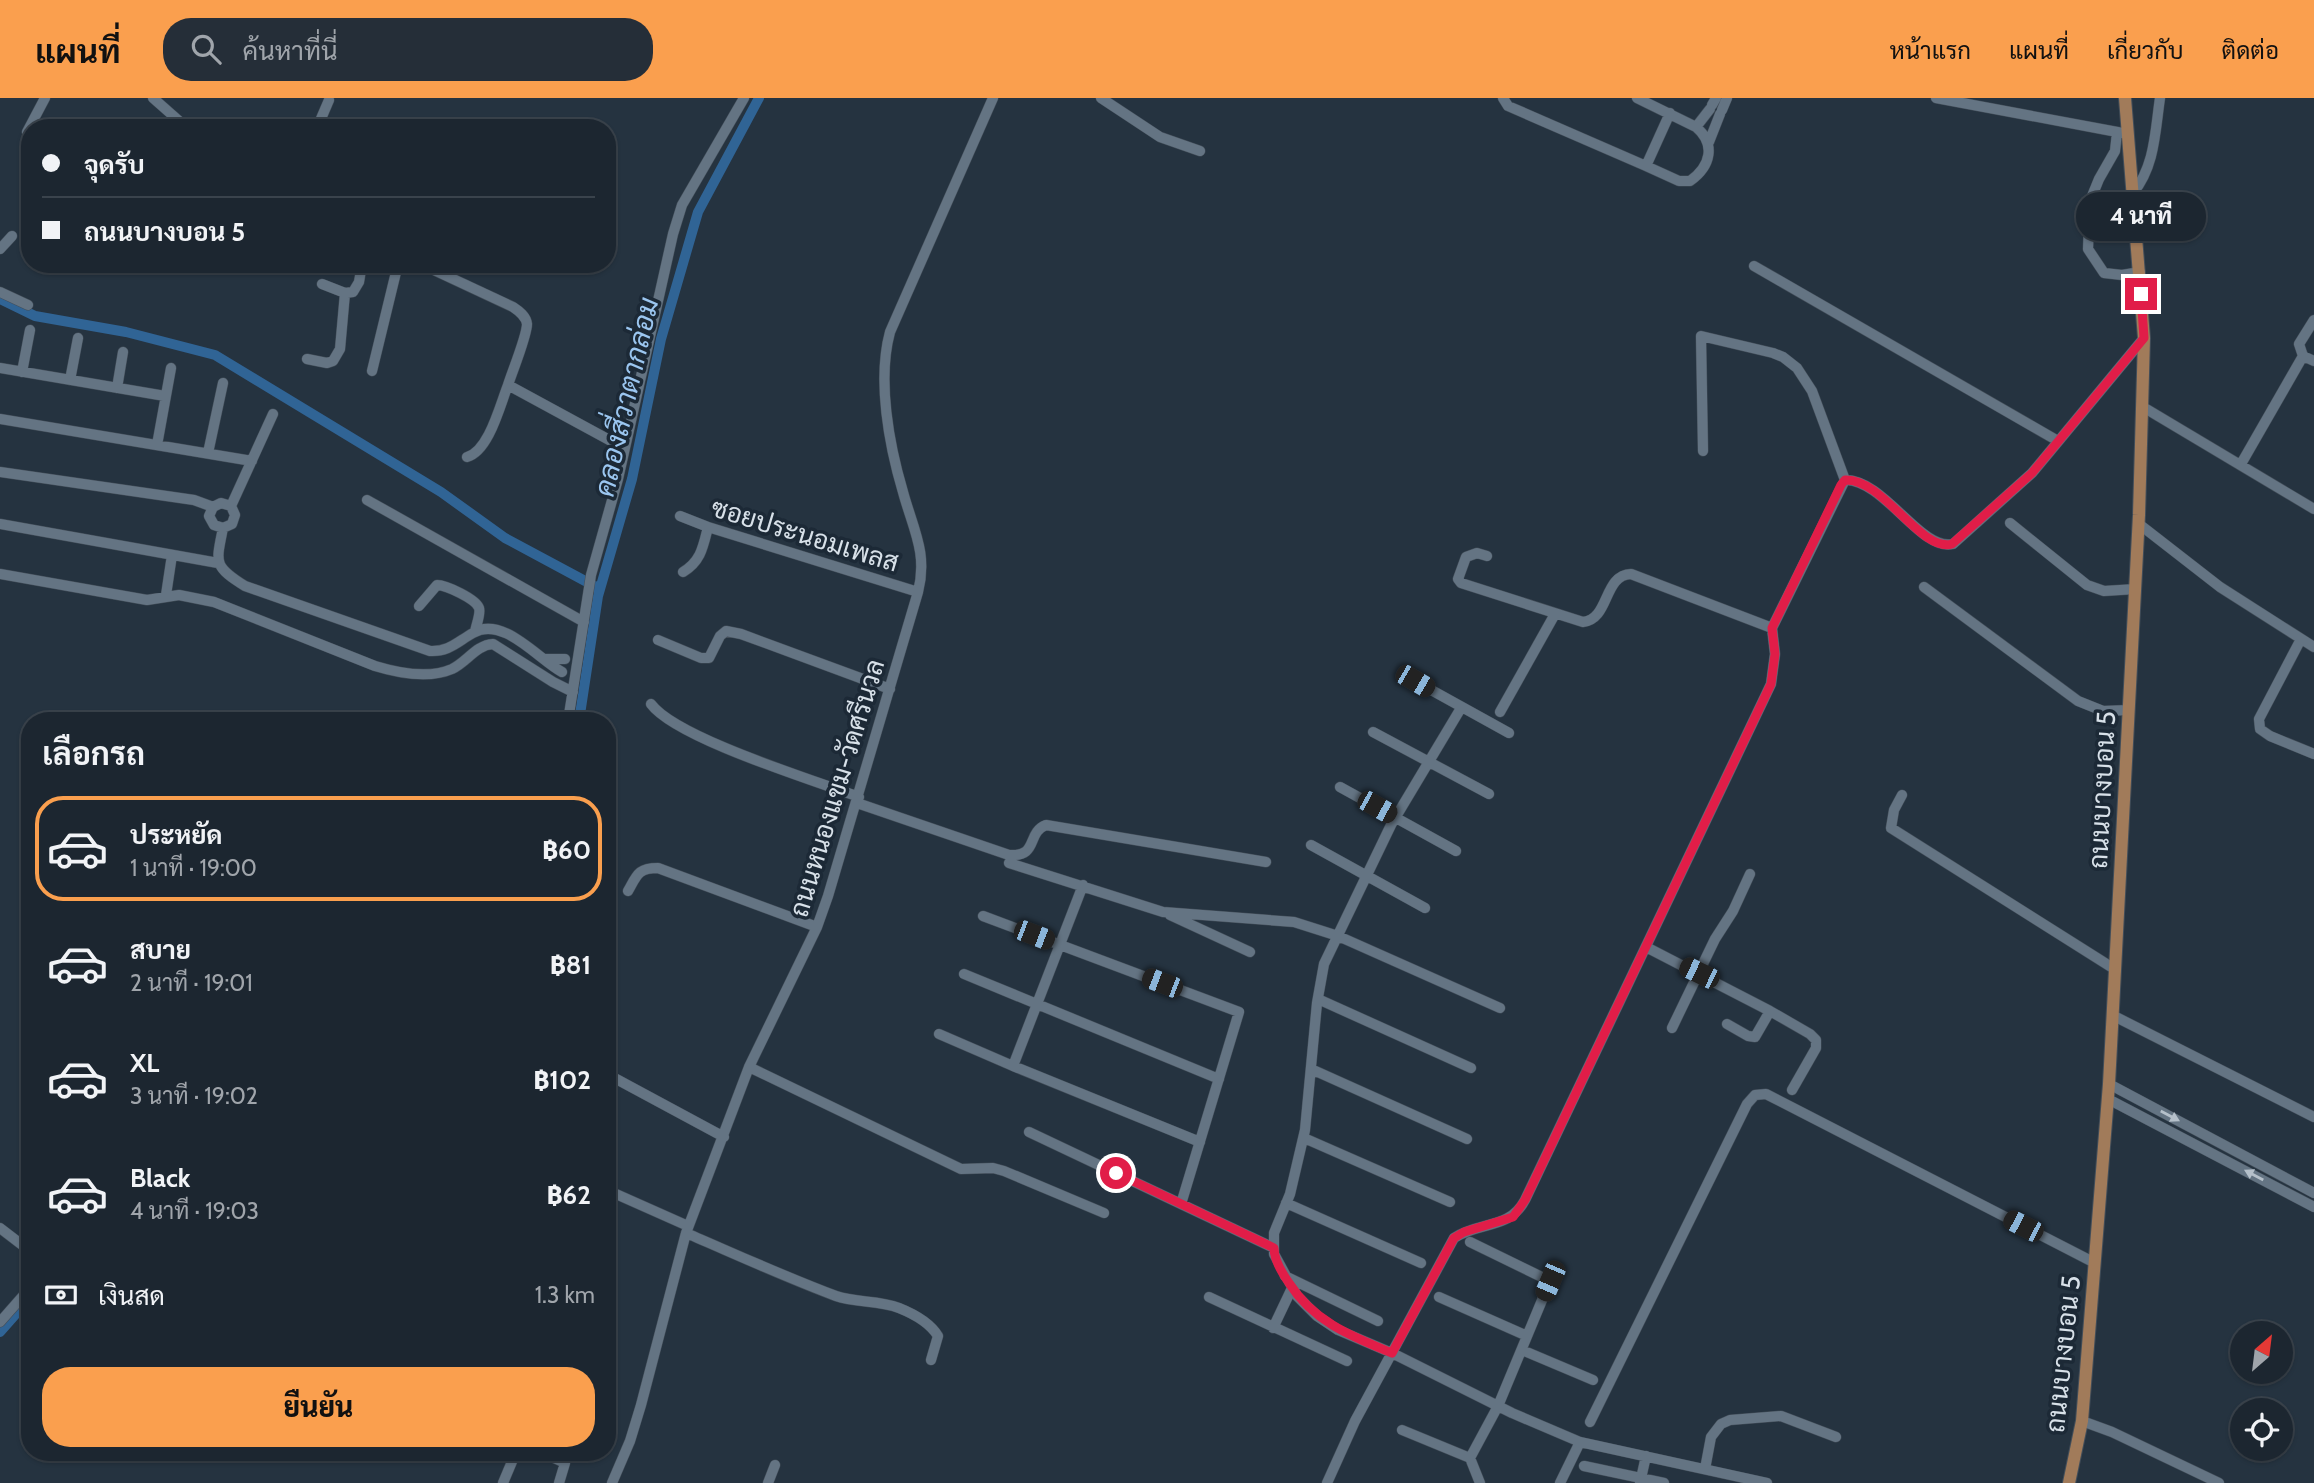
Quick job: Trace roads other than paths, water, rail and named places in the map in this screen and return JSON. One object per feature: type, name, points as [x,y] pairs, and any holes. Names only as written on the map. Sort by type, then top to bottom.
[{"type":"main road","name":"ถนนบางบอน 5","points":[[2069,1483],[2082,1421],[2108,1099],[2139,524],[2144,338],[2133,193],[2122,133],[2124,98]]},
{"type":"street","points":[[33,119],[45,98]]},
{"type":"street","points":[[153,98],[177,119]]},
{"type":"street","points":[[570,712],[573,692],[568,674],[571,660],[584,622],[590,583],[682,205],[744,98]]},
{"type":"street","points":[[1101,98],[1160,136],[1200,151]]},
{"type":"street","points":[[1503,98],[1508,106],[1679,181],[1690,181],[1705,165],[1710,153],[1709,142],[1716,107]]},
{"type":"street","points":[[1637,98],[1696,127],[1709,142]]},
{"type":"street","points":[[1696,127],[1727,98]]},
{"type":"street","points":[[1936,98],[2122,133],[2090,201],[2088,249],[2104,273],[2122,275],[2140,272]]},
{"type":"street","points":[[2133,193],[2144,179],[2150,164],[2160,98]]},
{"type":"street","name":"ถนนหนองแขม-วัดศรีนวล","points":[[612,1483],[630,1441],[641,1405],[687,1229],[749,1067],[817,927],[858,800],[918,592],[923,561],[893,451],[884,378],[884,353],[890,332],[991,99]]},
{"type":"street","points":[[321,119],[328,100]]},
{"type":"street","points":[[1646,166],[1671,113]]},
{"type":"street","points":[[0,249],[12,236]]},
{"type":"street","points":[[1754,266],[2058,441]]},
{"type":"street","points":[[322,284],[345,293],[353,292],[360,273]]},
{"type":"street","points":[[372,371],[396,273]]},
{"type":"street","points":[[440,273],[513,307],[522,313],[527,324],[508,385],[484,444],[467,457]]},
{"type":"street","points":[[0,292],[28,305]]},
{"type":"street","points":[[307,359],[327,363],[337,356],[345,293]]},
{"type":"street","points":[[2241,464],[2303,356],[2300,344],[2314,320]]},
{"type":"street","points":[[22,372],[30,330]]},
{"type":"street","points":[[1327,1483],[1355,1421],[1454,1238],[1464,1232],[1513,1217],[1520,1209],[1771,684],[1775,654],[1774,624],[1845,480],[1812,391],[1797,368],[1773,353],[1701,335],[1703,451]]},
{"type":"street","points":[[71,380],[78,338]]},
{"type":"street","points":[[1845,480],[1861,483],[1896,508],[1930,540],[1946,546],[1952,544],[2014,491],[2144,338]]},
{"type":"street","points":[[117,387],[123,352]]},
{"type":"street","points":[[2303,356],[2314,361]]},
{"type":"street","points":[[0,368],[165,396]]},
{"type":"street","points":[[157,445],[171,368]]},
{"type":"street","points":[[208,453],[223,383]]},
{"type":"street","points":[[508,385],[624,448]]},
{"type":"street","points":[[2143,407],[2314,509]]},
{"type":"street","points":[[231,506],[221,503],[213,507],[209,516],[214,525],[223,528],[232,524],[235,515],[231,506],[273,414]]},
{"type":"street","points":[[0,419],[252,461]]},
{"type":"street","points":[[0,472],[194,500],[213,507]]},
{"type":"street","points":[[367,500],[584,622]]},
{"type":"street","name":"ซอยประนอมเพลส","points":[[680,516],[918,592]]},
{"type":"street","points":[[2010,523],[2087,585],[2104,591],[2136,589]]},
{"type":"street","points":[[0,524],[218,563]]},
{"type":"street","points":[[2139,524],[2220,587],[2314,647]]},
{"type":"street","points":[[683,572],[700,556],[708,527]]},
{"type":"street","points":[[223,528],[218,563],[230,576],[245,586],[430,651],[451,649],[484,629],[496,630],[514,637],[546,659],[552,667],[568,674]]},
{"type":"street","points":[[1487,556],[1477,553],[1466,557],[1458,579],[1461,583],[1583,622],[1590,622],[1597,616],[1616,579],[1631,574],[1774,624]]},
{"type":"street","points":[[166,596],[173,555]]},
{"type":"street","points":[[0,574],[147,600],[166,596],[192,596],[214,602],[375,666],[403,672],[432,674],[452,669],[480,647],[494,643],[573,692]]},
{"type":"street","points":[[419,606],[438,585],[449,587],[477,604],[480,610],[475,632]]},
{"type":"street","points":[[1924,587],[2078,701],[2103,711],[2129,710]]},
{"type":"street","points":[[1500,712],[1555,614]]},
{"type":"street","points":[[658,640],[701,658],[709,658],[722,632],[741,634],[890,689]]},
{"type":"street","points":[[2301,639],[2259,719],[2260,729],[2270,736],[2314,754]]},
{"type":"street","points":[[546,659],[571,660]]},
{"type":"street","points":[[1415,681],[1509,733]]},
{"type":"street","points":[[651,704],[660,714],[691,733],[858,800],[1009,855],[1019,856],[1027,852],[1040,827],[1055,825],[1266,862]]},
{"type":"street","points":[[1461,708],[1395,817],[1324,964],[1304,1138],[1286,1203],[1274,1233],[1274,1254],[1292,1288],[1317,1316],[1338,1330],[1392,1353],[1499,1406],[1580,1442],[1767,1483]]},
{"type":"street","points":[[1373,732],[1489,794]]},
{"type":"street","points":[[1340,787],[1456,851]]},
{"type":"street","points":[[1902,795],[1894,810],[1891,828],[2116,970]]},
{"type":"street","points":[[1311,845],[1425,908]]},
{"type":"street","points":[[1009,863],[1163,912],[1250,952]]},
{"type":"street","points":[[628,891],[639,872],[646,868],[658,869],[817,927]]},
{"type":"street","points":[[1672,1028],[1750,874]]},
{"type":"street","points":[[1013,1066],[1083,885]]},
{"type":"street","points":[[1163,912],[1294,922],[1338,936],[1500,1008]]},
{"type":"street","points":[[984,916],[1239,1012],[1181,1204]]},
{"type":"street","points":[[1646,947],[1770,1011],[1816,1040],[1816,1048],[1788,1096]]},
{"type":"street","points":[[964,974],[1219,1079]]},
{"type":"street","points":[[1318,999],[1471,1068]]},
{"type":"street","points":[[1727,1024],[1755,1037],[1770,1011]]},
{"type":"street","points":[[2112,1015],[2314,1117]]},
{"type":"street","points":[[939,1034],[1200,1142]]},
{"type":"street","points":[[749,1067],[961,1168],[993,1168],[1004,1171],[1104,1213]]},
{"type":"street","points":[[1311,1069],[1467,1139]]},
{"type":"street","points":[[616,1079],[724,1137]]},
{"type":"street","points":[[2109,1084],[2314,1193]]},
{"type":"street","points":[[1590,1422],[1747,1104],[1755,1095],[1788,1096],[2095,1263]]},
{"type":"street","points":[[2108,1099],[2314,1207]]},
{"type":"street","points":[[1029,1132],[1274,1248]]},
{"type":"street","points":[[2203,1148],[2208,1137]]},
{"type":"street","points":[[1304,1138],[1450,1202]]},
{"type":"street","points":[[2296,1198],[2301,1186]]},
{"type":"street","points":[[616,1194],[837,1296],[880,1303],[915,1316],[938,1336],[932,1360]]},
{"type":"street","points":[[1286,1203],[1421,1263]]},
{"type":"street","points":[[0,1228],[21,1244]]},
{"type":"street","points":[[1470,1242],[1550,1281],[1499,1406],[1470,1458]]},
{"type":"street","points":[[1284,1276],[1378,1321]]},
{"type":"street","points":[[1273,1328],[1292,1288]]},
{"type":"street","points":[[1209,1297],[1347,1361]]},
{"type":"street","points":[[1439,1297],[1527,1336]]},
{"type":"street","points":[[0,1322],[21,1298]]},
{"type":"street","points":[[1522,1350],[1593,1380]]},
{"type":"street","points":[[1705,1469],[1711,1437],[1721,1424],[1730,1420],[1780,1416],[1836,1437]]},
{"type":"street","points":[[2082,1421],[2112,1432],[2219,1483]]},
{"type":"street","points":[[1402,1430],[1470,1458],[1480,1483]]},
{"type":"street","points":[[1560,1483],[1580,1442]]},
{"type":"street","points":[[1641,1481],[1646,1457]]},
{"type":"street","points":[[503,1483],[512,1461]]},
{"type":"street","points":[[559,1483],[565,1463],[561,1461]]},
{"type":"street","points":[[768,1483],[775,1465]]},
{"type":"street","points":[[1584,1466],[1641,1481],[1664,1483]]},
{"type":"waterway","name":"คลองสี่วาตากล่อม","points":[[580,712],[598,596],[632,479],[661,339],[698,212],[759,98]]},
{"type":"waterway","points":[[0,299],[35,316],[126,332],[215,355],[441,492],[505,538],[600,589]]},
{"type":"waterway","name":"คลองสี่วาตากล่อม","points":[[0,1332],[21,1308]]}]
